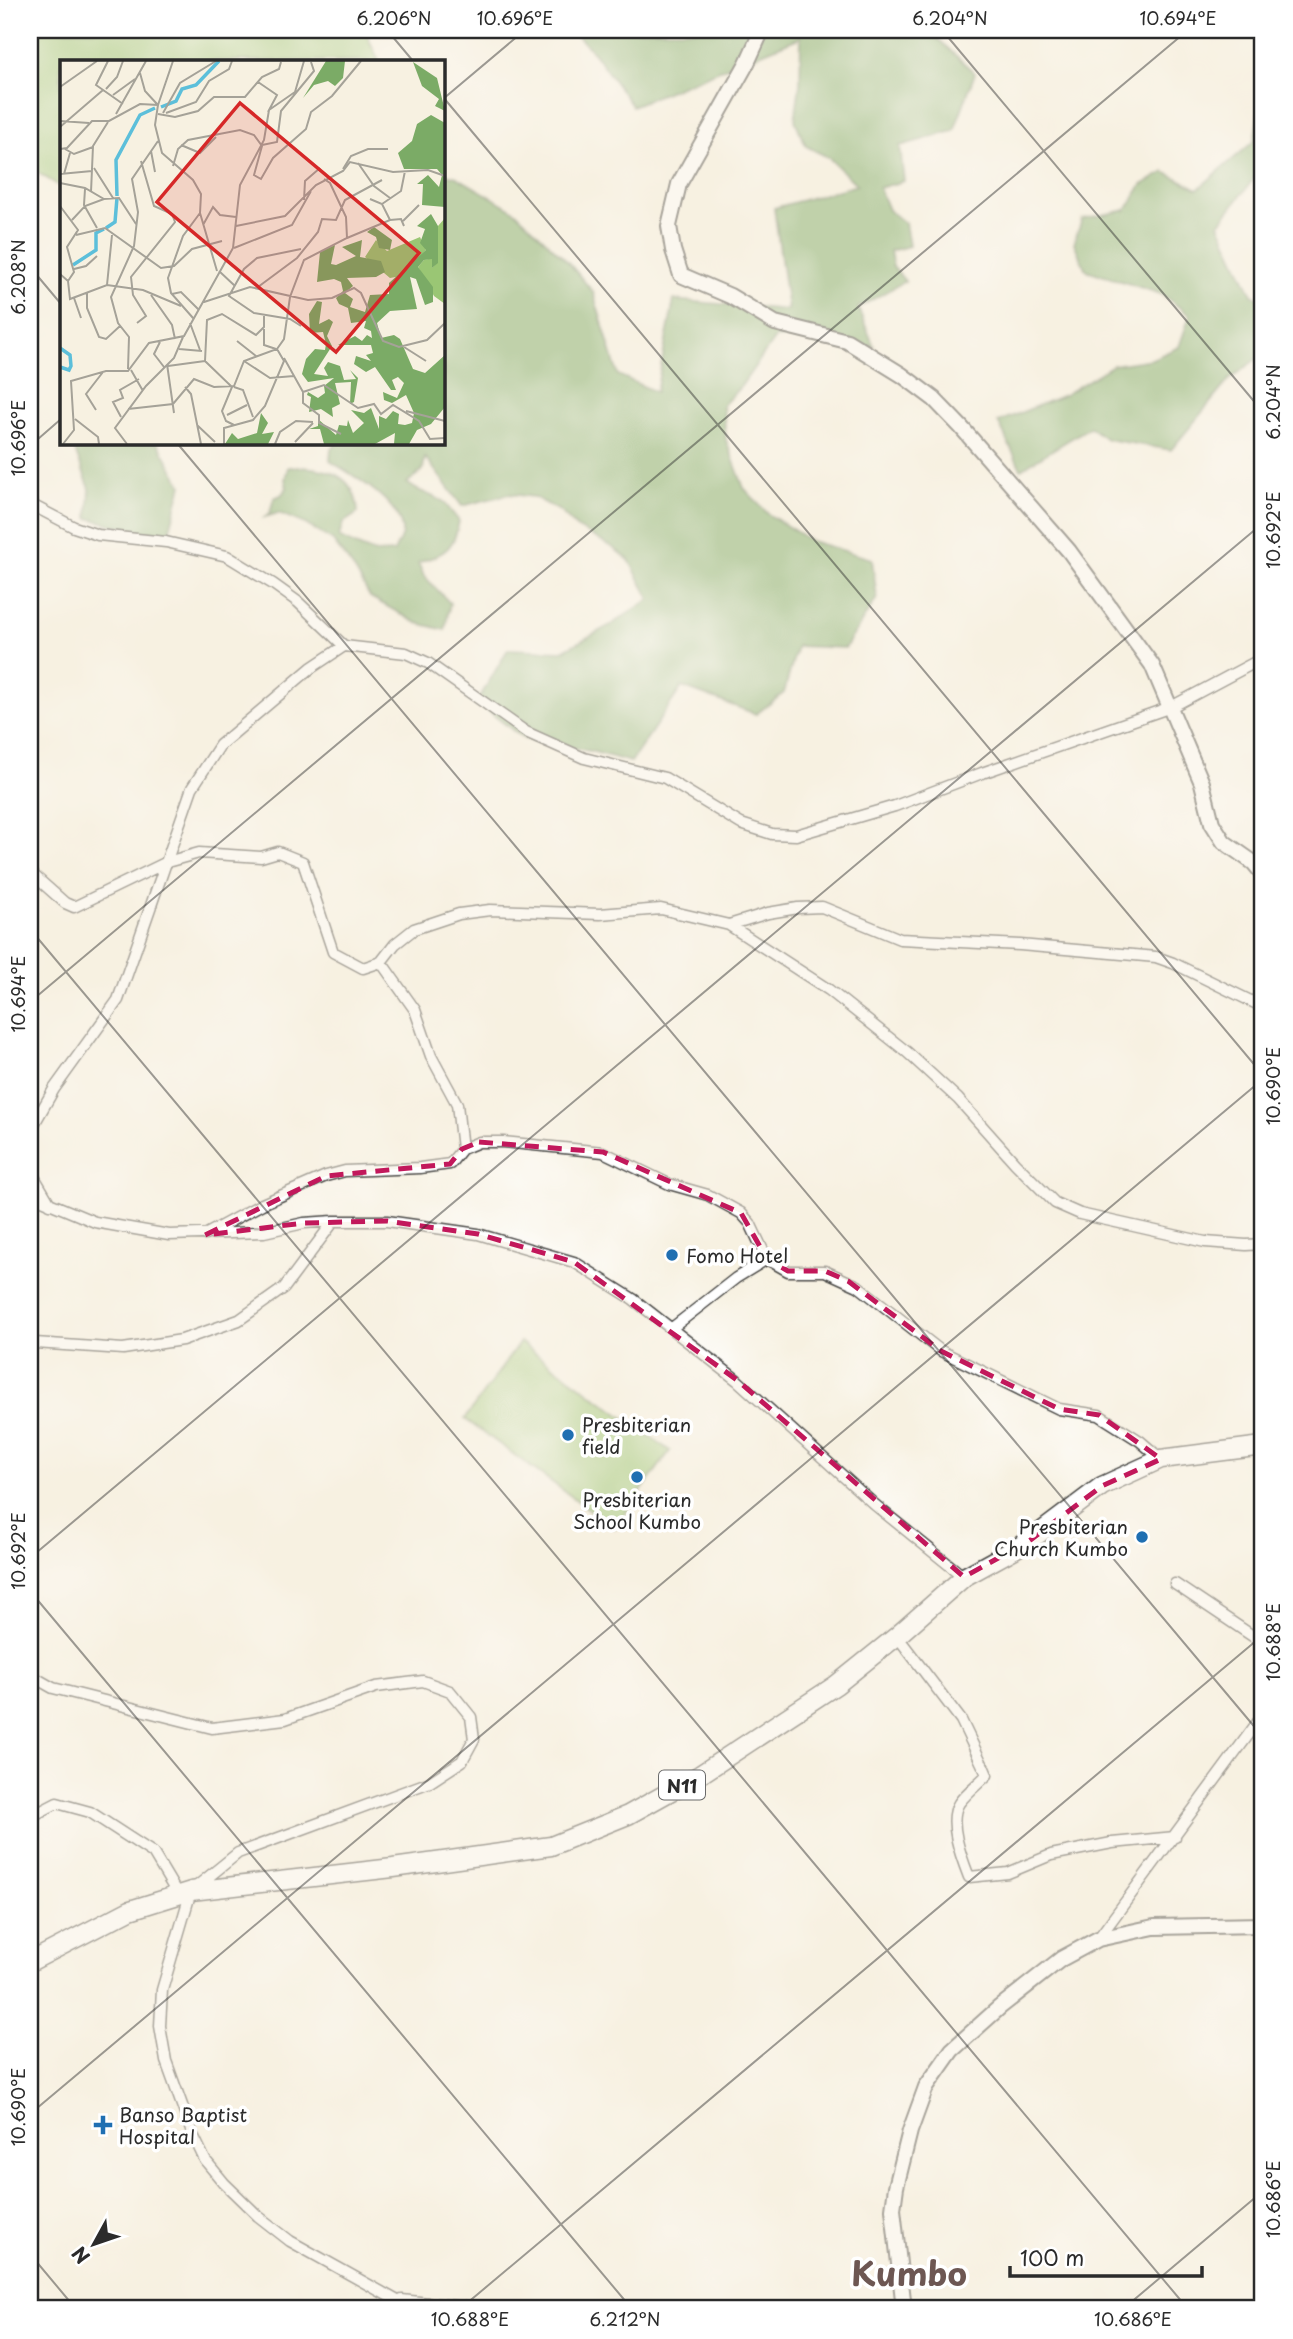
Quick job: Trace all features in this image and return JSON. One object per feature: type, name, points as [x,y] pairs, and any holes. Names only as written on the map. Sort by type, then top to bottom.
[{"type":"highway","name":"N11","points":[[30,1962],[130,1910],[184,1893],[551,1846],[628,1815],[698,1776],[836,1685],[964,1577],[1029,1541],[1102,1486],[1161,1459],[1263,1446]]},
{"type":"street","points":[[762,30],[747,63],[679,184],[669,226],[681,275],[730,296],[775,323],[847,341],[902,375],[934,399],[1069,551],[1152,665],[1202,783],[1212,823],[1224,842],[1254,863],[1263,874]]},
{"type":"street","points":[[30,504],[74,527],[98,535],[166,542],[227,556],[298,602],[344,646],[406,653],[428,663],[526,732],[584,758],[664,778],[741,824],[772,834],[796,835],[895,806],[1171,707],[1263,658]]},
{"type":"street","points":[[30,1131],[54,1089],[118,1000],[192,788],[220,745],[312,668],[344,646]]},
{"type":"street","points":[[30,872],[74,908],[167,862],[199,853],[261,857],[278,852],[303,862],[333,952],[363,968],[381,962],[395,944],[414,929],[458,914],[490,910],[600,914],[661,909],[729,925],[829,990],[907,1052],[958,1099],[1055,1203],[1080,1214],[1205,1242],[1263,1244]]},
{"type":"street","points":[[729,925],[768,913],[822,907],[900,939],[1020,945],[1156,957],[1263,1007]]},
{"type":"street","points":[[381,962],[415,1010],[431,1056],[457,1104],[462,1149]]},
{"type":"street","points":[[205,1235],[262,1204],[326,1175],[345,1171],[450,1164],[462,1149],[480,1142],[603,1152],[669,1184],[708,1195],[741,1213],[750,1223],[767,1259],[788,1270],[825,1271],[858,1286],[941,1350],[1059,1409],[1099,1415],[1140,1441],[1161,1459]]},
{"type":"street","points":[[30,1170],[50,1205]]},
{"type":"street","points":[[30,1195],[95,1222],[169,1235],[264,1232],[304,1223],[334,1221],[387,1221],[478,1234],[574,1262],[633,1299],[737,1380],[875,1505],[964,1577]]},
{"type":"street","points":[[30,1340],[35,1343],[123,1349],[182,1340],[239,1320],[284,1288],[334,1221]]},
{"type":"street","points":[[672,1328],[736,1278],[767,1259]]},
{"type":"street","points":[[1175,1584],[1263,1643]]},
{"type":"street","points":[[897,1636],[961,1720],[985,1768],[987,1776],[958,1804],[955,1820],[958,1849],[969,1877],[1008,1872],[1051,1855],[1112,1843],[1175,1837]]},
{"type":"street","points":[[30,1675],[53,1688],[212,1728],[285,1719],[376,1687],[423,1681],[450,1691],[471,1717],[474,1739],[462,1761],[430,1782],[238,1853],[184,1893],[162,1990],[160,2026],[166,2061],[192,2133],[205,2160],[232,2192],[290,2241],[412,2309]]},
{"type":"street","points":[[1098,1939],[1263,1715]]},
{"type":"street","points":[[30,1817],[57,1803],[90,1812],[153,1853],[184,1893]]},
{"type":"street","points":[[904,2309],[894,2198],[910,2131],[926,2087],[952,2050],[1000,2007],[1061,1959],[1098,1939],[1154,1927],[1263,1925]]},
{"type":"street","points":[[395,2299],[481,2309]]},
{"type":"highlighted area","points":[[479,1142],[603,1152],[741,1213],[767,1259],[788,1271],[825,1271],[848,1281],[941,1351],[1059,1409],[1099,1415],[1161,1459],[1102,1486],[1029,1541],[964,1577],[737,1380],[574,1262],[478,1234],[387,1221],[304,1223],[205,1235],[326,1176],[450,1164],[462,1149]]},
{"type":"green space","points":[[30,30],[360,30],[366,33],[379,60],[60,60],[60,186],[30,168]]},
{"type":"green space","points":[[360,30],[430,30],[424,35],[366,33]]},
{"type":"green space","points":[[572,30],[928,30],[975,73],[954,131],[900,146],[904,181],[879,188],[888,210],[905,223],[909,246],[890,251],[893,267],[905,281],[858,308],[874,346],[776,337],[741,386],[723,405],[726,440],[744,488],[768,514],[811,541],[872,559],[877,598],[845,648],[797,646],[784,693],[756,714],[682,687],[631,762],[590,751],[524,739],[477,702],[508,649],[562,651],[609,626],[650,599],[629,560],[576,527],[560,511],[534,497],[509,494],[462,506],[425,457],[423,470],[407,483],[443,501],[459,521],[451,545],[418,563],[424,576],[450,603],[445,630],[417,623],[370,597],[356,572],[333,541],[305,524],[279,513],[265,517],[270,512],[274,498],[287,488],[285,479],[288,467],[325,470],[344,480],[356,499],[358,513],[343,523],[339,537],[376,553],[394,552],[402,532],[394,510],[374,490],[330,461],[331,449],[336,444],[444,444],[444,173],[457,177],[515,211],[569,263],[593,292],[618,375],[656,392],[674,300],[788,310],[774,208],[857,185],[829,158],[806,146],[795,120],[800,84],[801,37],[632,106],[594,53]]},
{"type":"green space","points":[[1263,88],[1263,167],[1219,224],[1252,295],[1263,300],[1263,354],[1229,380],[1171,450],[1106,439],[1090,427],[1021,469],[998,422],[1064,395],[1113,365],[1152,359],[1179,347],[1190,315],[1161,294],[1086,270],[1074,243],[1082,219],[1126,210],[1142,185],[1165,172],[1198,189],[1254,141]]},
{"type":"green space","points":[[72,444],[159,444],[182,485],[169,533],[139,532],[88,518],[90,489]]},
{"type":"green space","name":"Presbiterian field","points":[[520,1342],[670,1451],[615,1528],[465,1419]]},
{"type":"place","name":"Fomo Hotel","points":[[672,1255]]},
{"type":"place","name":"Presbiterian field","points":[[568,1435]]},
{"type":"place","name":"Presbiterian School Kumbo","points":[[637,1477]]},
{"type":"place","name":"Presbiterian Church Kumbo","points":[[1142,1537]]},
{"type":"place","name":"Banso Baptist Hospital","points":[[103,2125]]},
{"type":"district","name":"Kumbo","points":[[909,2272]]}]
